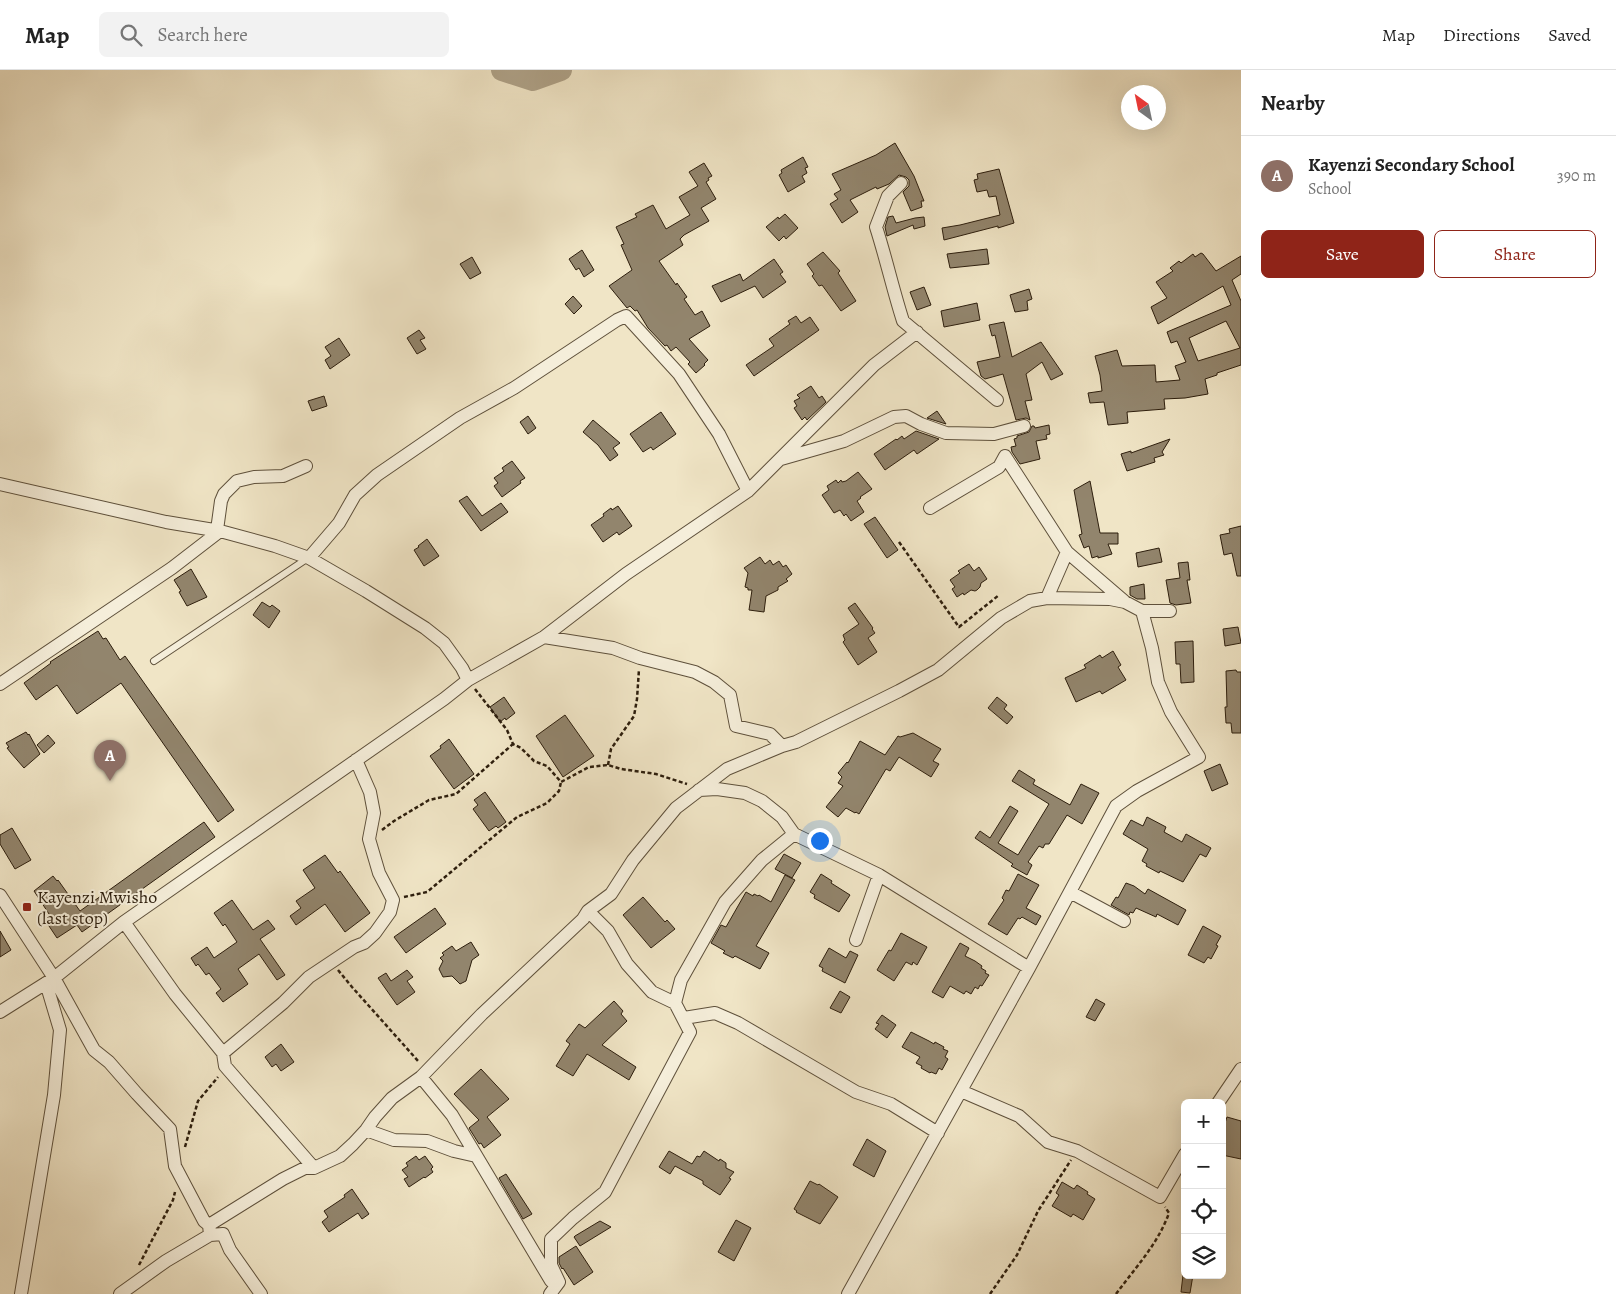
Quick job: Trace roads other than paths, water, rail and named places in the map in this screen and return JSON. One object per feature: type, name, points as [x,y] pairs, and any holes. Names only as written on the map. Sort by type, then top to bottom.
[{"type":"street","points":[[902,183],[888,196],[876,227],[903,321],[997,400]]},
{"type":"street","points":[[309,558],[339,523],[355,495],[377,475],[460,418],[514,388],[617,320],[626,316],[679,374],[719,434],[748,491]]},
{"type":"street","points":[[0,1012],[50,980],[124,922],[444,699],[468,680],[544,637],[626,574],[748,491],[874,365],[917,332]]},
{"type":"street","points":[[778,459],[844,441],[894,417],[906,416],[946,433],[994,434],[1024,426]]},
{"type":"street","points":[[930,508],[1000,467],[1005,456],[1067,552],[1125,602]]},
{"type":"street","points":[[220,532],[217,530],[221,501],[224,494],[237,481],[254,477],[283,476],[306,466]]},
{"type":"street","points":[[0,484],[166,522],[220,532],[275,546],[309,558],[425,628],[444,643],[468,680]]},
{"type":"street","points":[[0,684],[172,568],[220,532]]},
{"type":"street","points":[[1047,598],[1067,552]]},
{"type":"street","points":[[120,1294],[283,1179],[305,1168],[314,1168],[340,1156],[366,1130],[375,1116],[392,1098],[424,1074],[482,1014],[584,919],[588,911],[611,894],[633,860],[676,808],[727,769],[796,742],[938,670],[1000,618],[1030,601],[1047,598],[1110,599],[1125,602],[1142,610],[1170,611]]},
{"type":"street","points":[[848,1294],[1029,968],[1116,806],[1137,791],[1199,757],[1171,712],[1158,682],[1152,648],[1142,610]]},
{"type":"street","points":[[544,637],[613,648],[640,658],[695,672],[714,682],[730,695],[736,726],[770,734],[782,746]]},
{"type":"street","points":[[224,1060],[309,977],[354,946],[364,943],[375,933],[390,912],[393,900],[379,873],[369,840],[374,813],[370,792],[356,760]]},
{"type":"street","points":[[699,790],[717,789],[745,793],[762,800],[782,817],[794,834],[879,875],[1029,968]]},
{"type":"street","points":[[675,1003],[681,980],[726,902],[762,860],[794,834]]},
{"type":"street","points":[[856,940],[879,875]]},
{"type":"street","points":[[1070,892],[1124,921]]},
{"type":"street","points":[[0,895],[94,1050],[109,1062],[170,1129],[175,1166],[204,1221],[210,1230],[223,1234],[230,1250],[261,1294]]},
{"type":"street","points":[[424,1074],[452,1115],[553,1291],[559,1282],[551,1265],[551,1239],[605,1192],[690,1032],[675,1003],[652,992],[627,964],[608,931],[588,911]]},
{"type":"street","points":[[124,922],[224,1060],[314,1168]]},
{"type":"street","points":[[21,1294],[54,1094],[60,1030],[50,980]]},
{"type":"street","points":[[684,1018],[715,1013],[738,1023],[856,1092],[891,1104],[938,1133]]},
{"type":"street","points":[[1221,1099],[1241,1069]]},
{"type":"street","points":[[962,1090],[1019,1116],[1048,1142],[1077,1151],[1160,1197],[1181,1161]]},
{"type":"street","points":[[366,1130],[394,1140],[427,1141],[454,1151],[476,1156]]},
{"type":"lane","points":[[154,661],[309,558]]},
{"type":"waterway","points":[[502,70],[533,80],[561,70]]},
{"type":"place","name":"Kayenzi Secondary School","points":[[110,781]]},
{"type":"place","name":"Kayenzi Mwisho (last stop)","points":[[27,907]]}]
